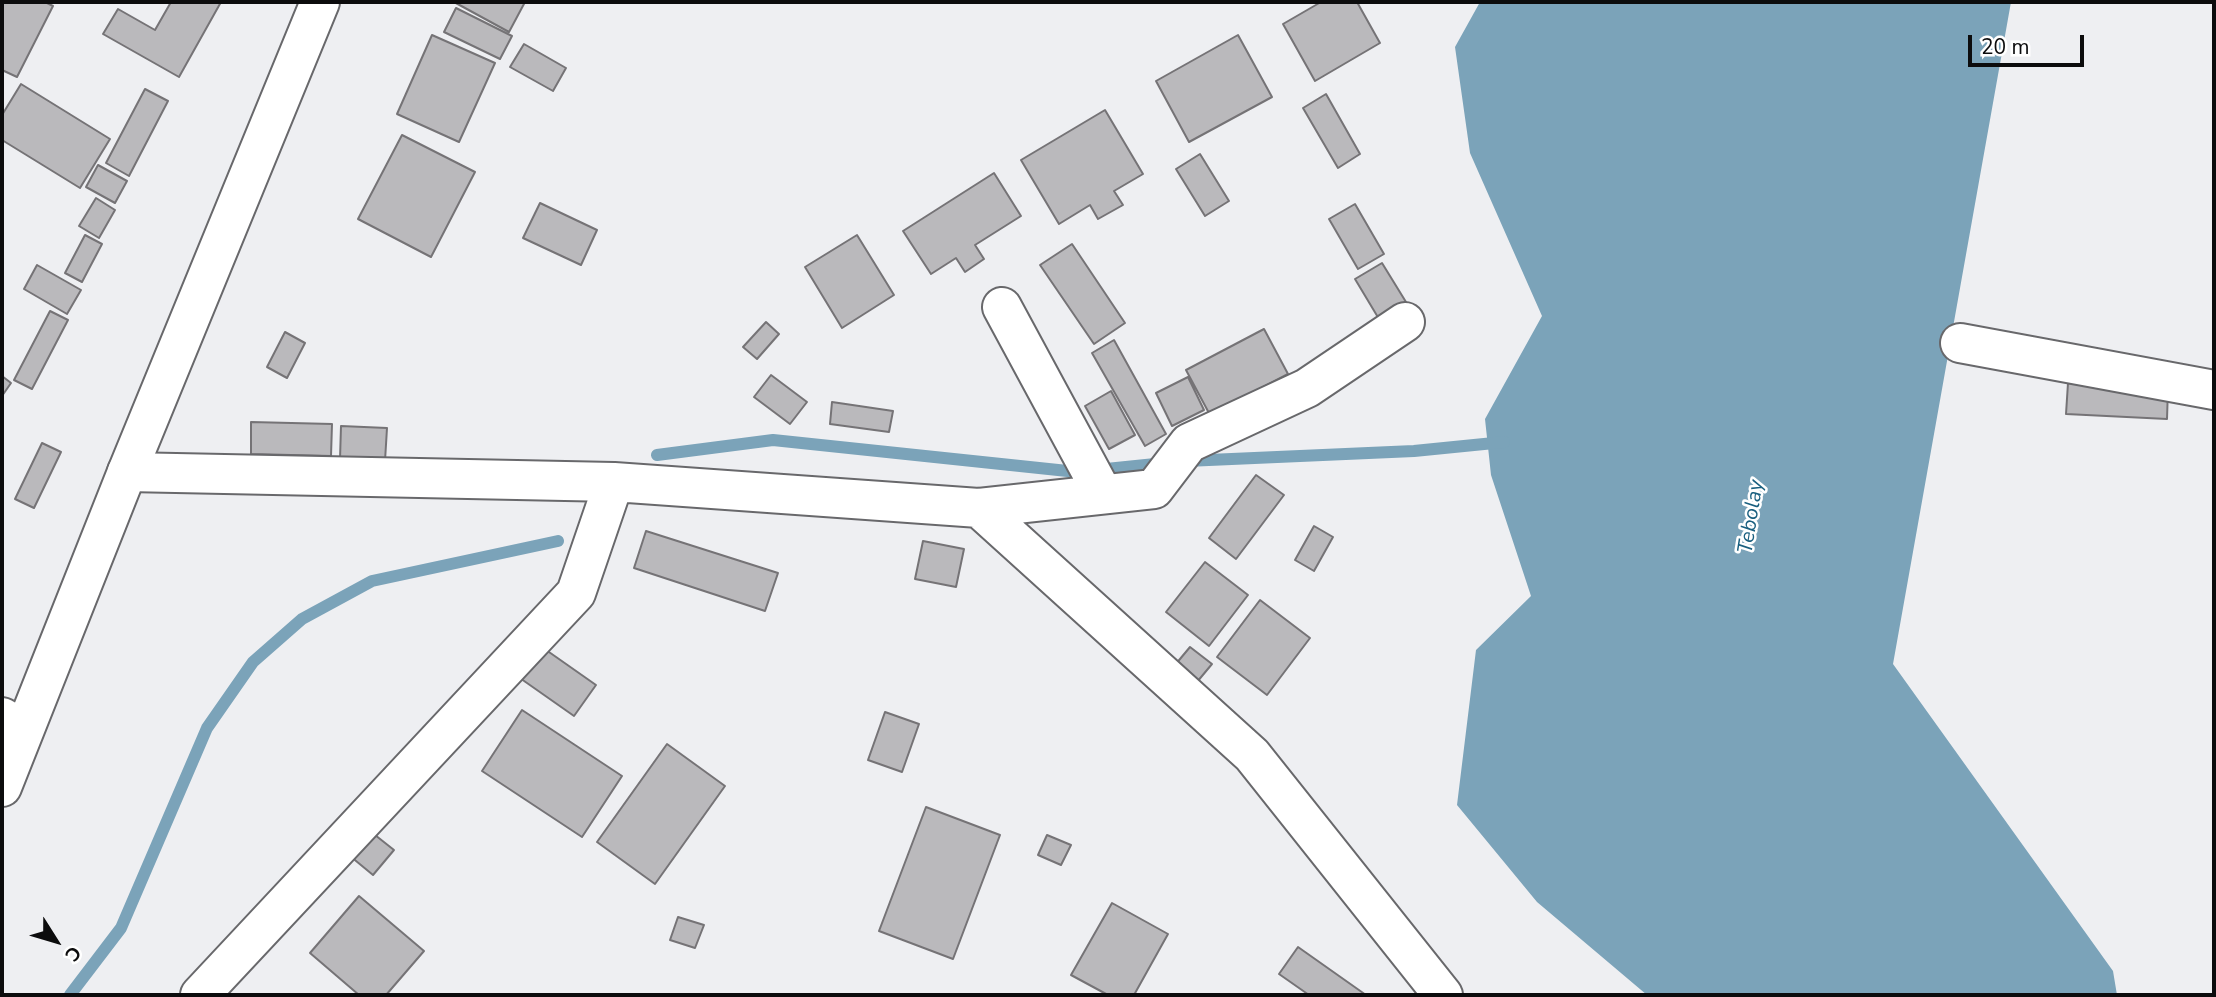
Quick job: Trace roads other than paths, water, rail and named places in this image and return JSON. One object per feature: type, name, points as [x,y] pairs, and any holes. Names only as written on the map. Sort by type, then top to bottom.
[{"type":"street","points":[[2,787],[13,723],[127,472],[320,2]]},
{"type":"street","points":[[1002,307],[1094,478]]},
{"type":"street","points":[[127,472],[614,482],[979,508],[1094,478],[1154,489],[1189,443],[1307,388],[1405,322]]},
{"type":"street","points":[[1960,343],[2214,390]]},
{"type":"street","points":[[200,995],[576,593],[614,482]]},
{"type":"street","points":[[979,508],[1252,755],[1443,995]]},
{"type":"water","name":"Tebolay","points":[[1480,2],[2011,2],[1893,664],[2113,971],[2117,995],[1647,995],[1537,902],[1457,805],[1476,650],[1531,596],[1491,475],[1485,419],[1542,316],[1470,153],[1455,47]]},
{"type":"waterway","points":[[657,455],[773,440],[1077,472],[1165,463]]},
{"type":"waterway","points":[[1186,461],[1414,451],[1504,442]]},
{"type":"waterway","points":[[70,995],[121,928],[207,728],[253,662],[302,619],[372,581],[558,541]]}]
